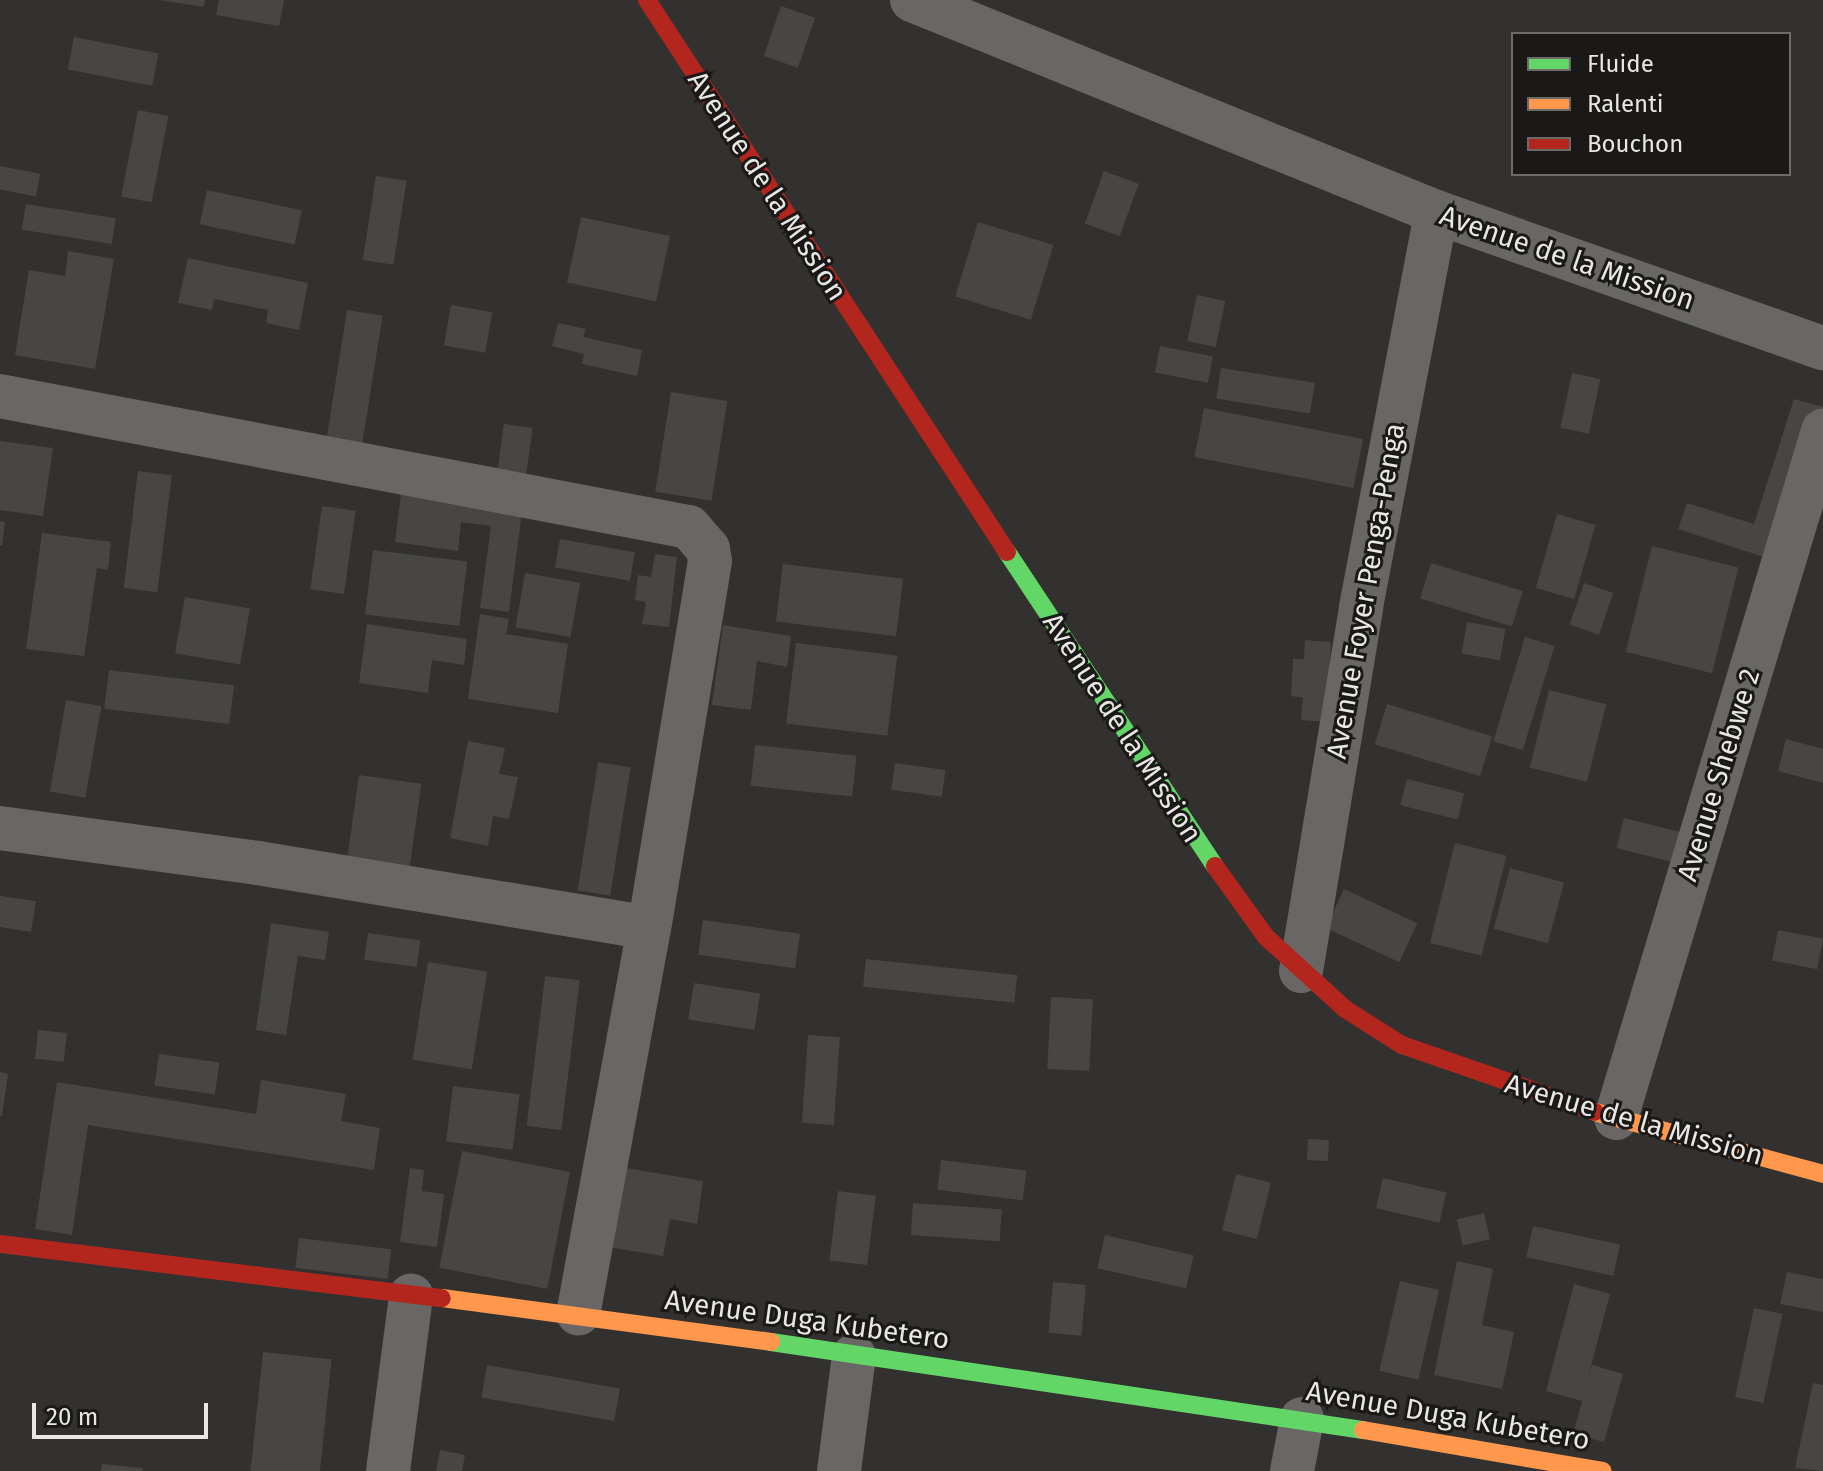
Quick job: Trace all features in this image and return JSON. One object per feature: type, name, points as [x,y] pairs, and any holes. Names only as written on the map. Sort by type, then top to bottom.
[{"type":"street","name":"Avenue de la Mission","points":[[912,0],[1436,212],[1823,348]]},
{"type":"street","name":"Avenue de la Mission","points":[[661,5],[1224,883],[1266,937],[1345,1009],[1402,1045],[1507,1084],[1616,1118],[1823,1174]]},
{"type":"street","name":"Avenue Foyer Penga-Penga","points":[[1301,971],[1361,607],[1436,212]]},
{"type":"street","points":[[0,396],[689,527],[708,549],[710,561],[649,928],[578,1314]]},
{"type":"street","name":"Avenue Shebwe 2","points":[[1616,1118],[1823,431]]},
{"type":"street","points":[[0,828],[258,863],[649,928]]},
{"type":"street","name":"Avenue Duga Kubetero","points":[[1,1252],[578,1314],[1302,1419],[1603,1471]]},
{"type":"street","points":[[388,1471],[411,1296]]},
{"type":"street","points":[[839,1471],[854,1356]]},
{"type":"street","points":[[1292,1471],[1302,1419]]},
{"type":"building","points":[[159,0],[205,0],[204,7]]},
{"type":"building","points":[[219,0],[284,0],[279,26],[216,15]]},
{"type":"building","points":[[781,6],[815,18],[798,68],[764,56]]},
{"type":"building","points":[[74,37],[158,53],[152,86],[68,69]]},
{"type":"building","points":[[138,110],[168,116],[152,202],[121,196]]},
{"type":"building","points":[[0,166],[40,174],[36,196],[0,189]]},
{"type":"building","points":[[1104,171],[1139,184],[1120,236],[1085,224]]},
{"type":"building","points":[[376,176],[407,181],[393,265],[363,260]]},
{"type":"building","points":[[207,190],[302,210],[295,244],[200,224]]},
{"type":"building","points":[[26,204],[116,218],[112,244],[22,230]]},
{"type":"building","points":[[581,217],[670,236],[656,301],[567,283]]},
{"type":"building","points":[[978,222],[1054,245],[1031,320],[955,297]]},
{"type":"building","points":[[68,251],[114,259],[95,369],[15,355],[29,270],[65,276]]},
{"type":"building","points":[[188,258],[308,283],[299,330],[266,323],[268,310],[214,299],[212,310],[178,303]]},
{"type":"building","points":[[1197,295],[1225,301],[1216,347],[1187,341]]},
{"type":"building","points":[[451,305],[492,312],[485,353],[444,345]]},
{"type":"building","points":[[347,310],[383,316],[361,452],[325,446]]},
{"type":"building","points":[[558,323],[586,329],[583,337],[642,350],[637,376],[582,364],[584,354],[552,346]]},
{"type":"building","points":[[1160,346],[1213,356],[1208,383],[1155,373]]},
{"type":"building","points":[[1221,368],[1315,383],[1310,413],[1216,399]]},
{"type":"building","points":[[1572,373],[1600,379],[1589,434],[1560,428]]},
{"type":"building","points":[[671,392],[727,401],[711,501],[655,492]]},
{"type":"building","points":[[1794,399],[1823,407],[1823,414],[1773,560],[1678,529],[1687,503],[1754,524]]},
{"type":"building","points":[[1204,408],[1363,439],[1353,488],[1194,457]]},
{"type":"building","points":[[504,424],[533,428],[525,480],[497,475]]},
{"type":"building","points":[[0,441],[53,448],[43,516],[0,510]]},
{"type":"building","points":[[138,471],[172,475],[157,592],[124,588]]},
{"type":"building","points":[[401,494],[522,511],[509,612],[480,608],[491,526],[461,522],[458,551],[395,542]]},
{"type":"building","points":[[322,506],[356,511],[344,594],[310,589]]},
{"type":"building","points":[[1557,514],[1595,525],[1574,599],[1536,588]]},
{"type":"building","points":[[0,521],[5,522],[2,546],[0,545]]},
{"type":"building","points":[[42,533],[111,542],[108,570],[97,568],[84,656],[26,649]]},
{"type":"building","points":[[560,539],[635,552],[630,581],[555,568]]},
{"type":"building","points":[[1652,546],[1738,568],[1712,673],[1626,652]]},
{"type":"building","points":[[373,550],[467,562],[459,626],[365,615]]},
{"type":"building","points":[[655,554],[677,557],[669,627],[642,624],[646,602],[635,600],[638,575],[651,577]]},
{"type":"building","points":[[1431,563],[1523,591],[1512,626],[1420,598]]},
{"type":"building","points":[[783,564],[903,579],[896,636],[776,622]]},
{"type":"building","points":[[525,573],[580,583],[571,637],[515,627]]},
{"type":"building","points":[[1584,583],[1613,593],[1599,635],[1570,625]]},
{"type":"building","points":[[185,597],[250,608],[240,665],[175,653]]},
{"type":"building","points":[[480,614],[509,619],[506,634],[568,644],[558,713],[468,699]]},
{"type":"building","points":[[1467,622],[1505,629],[1500,660],[1461,654]]},
{"type":"building","points":[[367,624],[467,639],[464,665],[432,660],[428,693],[359,683]]},
{"type":"building","points":[[723,625],[791,636],[787,667],[757,661],[751,710],[712,705]]},
{"type":"building","points":[[1525,637],[1555,646],[1523,750],[1493,741]]},
{"type":"building","points":[[1305,640],[1331,642],[1326,722],[1301,720],[1303,698],[1291,696],[1293,659],[1304,659]]},
{"type":"building","points":[[796,643],[897,655],[887,736],[786,723]]},
{"type":"building","points":[[109,670],[234,685],[229,724],[104,709]]},
{"type":"building","points":[[1549,690],[1606,704],[1587,782],[1530,768]]},
{"type":"building","points":[[66,700],[101,706],[85,798],[50,792]]},
{"type":"building","points":[[1387,704],[1492,736],[1480,776],[1375,744]]},
{"type":"building","points":[[1786,739],[1823,749],[1823,783],[1778,771]]},
{"type":"building","points":[[468,741],[505,748],[499,774],[518,777],[509,819],[493,816],[488,846],[450,838]]},
{"type":"building","points":[[755,745],[856,756],[852,796],[751,786]]},
{"type":"building","points":[[598,762],[631,767],[610,896],[578,890]]},
{"type":"building","points":[[895,763],[946,770],[942,797],[891,790]]},
{"type":"building","points":[[359,775],[421,784],[410,866],[347,857]]},
{"type":"building","points":[[1407,779],[1464,793],[1458,819],[1400,805]]},
{"type":"building","points":[[1624,818],[1690,834],[1682,865],[1617,848]]},
{"type":"building","points":[[1455,843],[1506,856],[1482,956],[1430,943]]},
{"type":"building","points":[[1510,868],[1564,882],[1548,943],[1494,929]]},
{"type":"building","points":[[1344,889],[1417,923],[1399,962],[1326,928]]},
{"type":"building","points":[[0,896],[36,901],[31,932],[0,927]]},
{"type":"building","points":[[703,920],[800,934],[795,968],[698,955]]},
{"type":"building","points":[[271,923],[329,932],[325,960],[298,956],[286,1035],[256,1030]]},
{"type":"building","points":[[1778,930],[1823,939],[1817,969],[1772,960]]},
{"type":"building","points":[[368,933],[420,940],[417,967],[364,960]]},
{"type":"building","points":[[866,959],[1017,975],[1014,1003],[863,987]]},
{"type":"building","points":[[428,962],[487,971],[472,1069],[413,1060]]},
{"type":"building","points":[[545,976],[580,980],[561,1130],[527,1126]]},
{"type":"building","points":[[694,983],[760,993],[754,1030],[688,1020]]},
{"type":"building","points":[[1051,997],[1093,999],[1089,1071],[1047,1069]]},
{"type":"building","points":[[38,1030],[67,1033],[64,1062],[35,1059]]},
{"type":"building","points":[[808,1035],[840,1037],[834,1125],[802,1123]]},
{"type":"building","points":[[159,1054],[219,1062],[215,1094],[155,1086]]},
{"type":"building","points":[[0,1072],[8,1074],[2,1116],[0,1116]]},
{"type":"building","points":[[261,1080],[346,1094],[341,1121],[380,1128],[374,1170],[88,1125],[72,1235],[35,1229],[57,1082],[256,1114]]},
{"type":"building","points":[[453,1086],[520,1094],[513,1150],[446,1142]]},
{"type":"building","points":[[1308,1139],[1329,1140],[1328,1161],[1307,1160]]},
{"type":"building","points":[[462,1151],[570,1172],[547,1289],[439,1268]]},
{"type":"building","points":[[941,1160],[1026,1170],[1023,1200],[937,1190]]},
{"type":"building","points":[[615,1166],[703,1181],[697,1224],[670,1219],[663,1256],[602,1246]]},
{"type":"building","points":[[410,1168],[424,1170],[422,1191],[444,1194],[437,1247],[400,1242]]},
{"type":"building","points":[[1236,1174],[1271,1183],[1257,1239],[1222,1230]]},
{"type":"building","points":[[1383,1178],[1446,1193],[1439,1223],[1376,1208]]},
{"type":"building","points":[[838,1191],[876,1196],[867,1265],[829,1260]]},
{"type":"building","points":[[913,1203],[1002,1209],[1000,1241],[911,1235]]},
{"type":"building","points":[[1484,1213],[1490,1239],[1463,1246],[1457,1219]]},
{"type":"building","points":[[1533,1226],[1620,1245],[1613,1276],[1526,1257]]},
{"type":"building","points":[[1105,1235],[1194,1255],[1186,1289],[1097,1268]]},
{"type":"building","points":[[299,1238],[391,1249],[388,1279],[295,1268]]},
{"type":"building","points":[[1457,1261],[1493,1269],[1482,1325],[1514,1332],[1502,1389],[1434,1375]]},
{"type":"building","points":[[1787,1272],[1823,1279],[1823,1312],[1780,1304]]},
{"type":"building","points":[[1400,1281],[1439,1290],[1418,1380],[1379,1371]]},
{"type":"building","points":[[1053,1282],[1086,1285],[1081,1336],[1049,1333]]},
{"type":"building","points":[[1574,1284],[1610,1294],[1587,1381],[1592,1365],[1623,1374],[1604,1442],[1573,1434],[1582,1401],[1546,1391]]},
{"type":"building","points":[[1754,1308],[1782,1314],[1763,1403],[1735,1397]]},
{"type":"building","points":[[263,1352],[332,1359],[320,1471],[250,1471]]},
{"type":"building","points":[[487,1365],[620,1388],[614,1421],[481,1397]]},
{"type":"building","points":[[1813,1383],[1823,1385],[1823,1471],[1795,1468]]},
{"type":"building","points":[[440,1450],[465,1455],[462,1471],[436,1471]]},
{"type":"building","points":[[102,1464],[143,1468],[142,1471],[101,1471]]},
{"type":"traffic: fast","points":[[1007,552],[1215,866]]},
{"type":"traffic: fast","points":[[771,1342],[1363,1430]]},
{"type":"traffic: slow","points":[[1595,1112],[1823,1174]]},
{"type":"traffic: slow","points":[[442,1298],[771,1342]]},
{"type":"traffic: slow","points":[[1363,1430],[1603,1471]]},
{"type":"traffic: jam","points":[[647,0],[1007,552]]},
{"type":"traffic: jam","points":[[1215,866],[1266,937],[1345,1009],[1402,1045],[1595,1112]]},
{"type":"traffic: jam","points":[[0,1244],[442,1298]]}]
